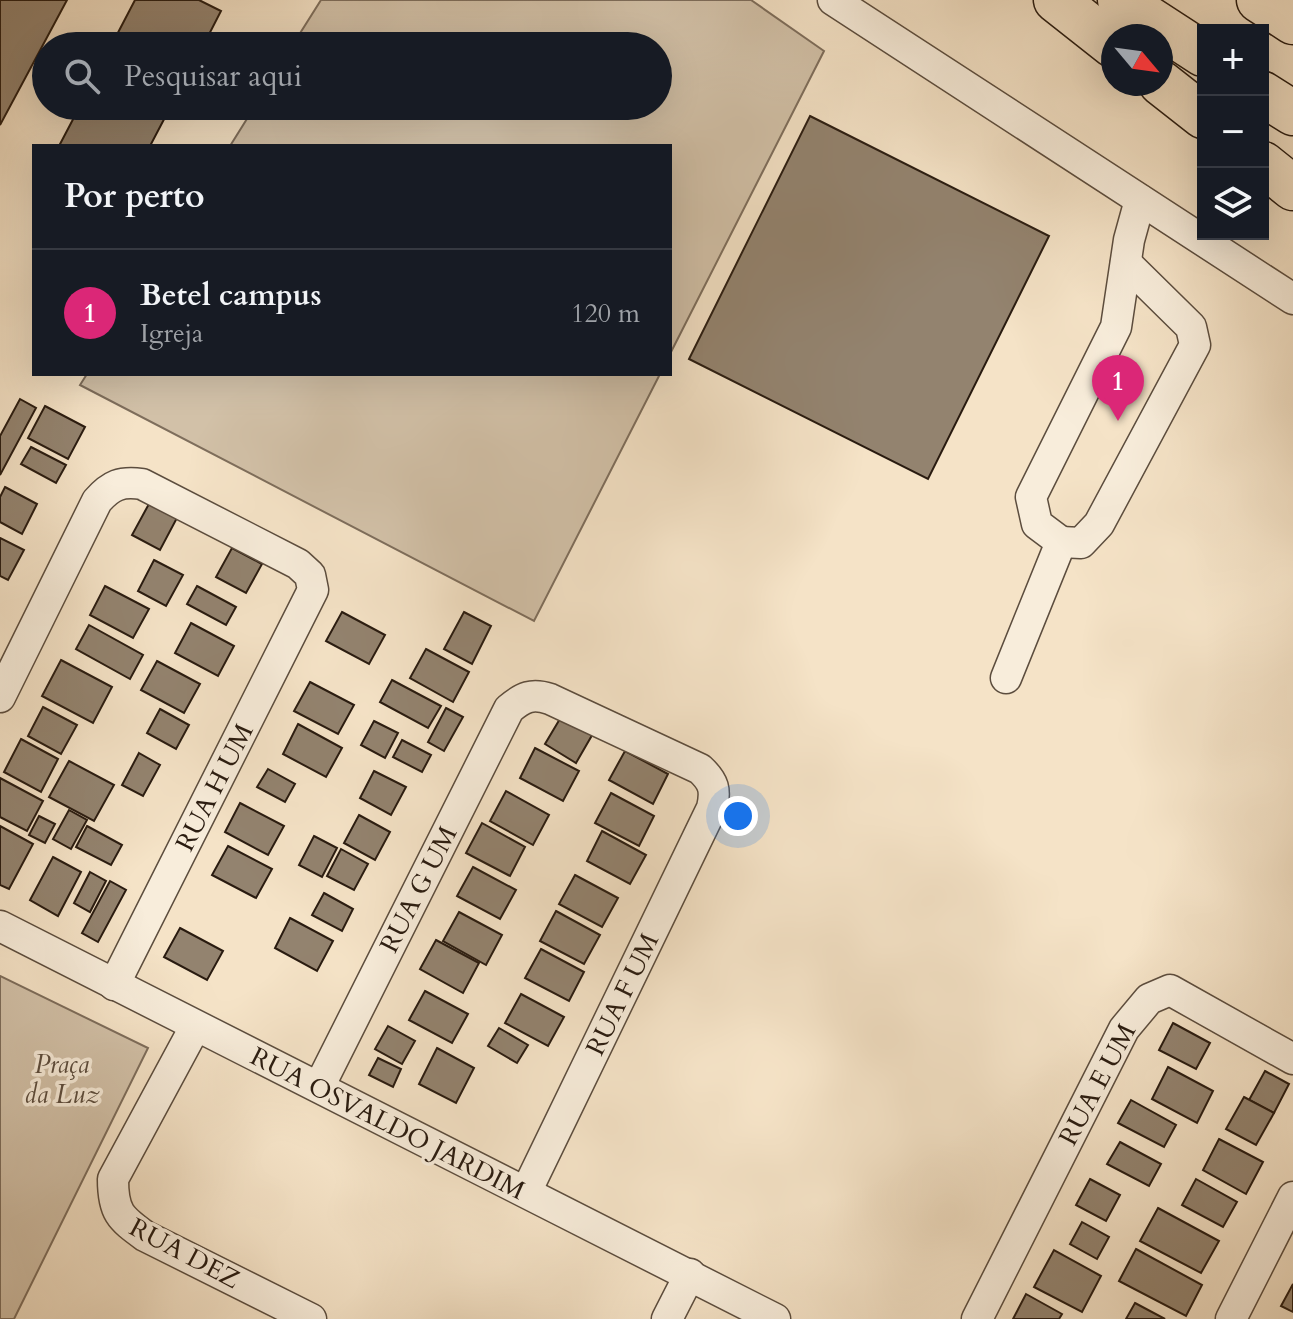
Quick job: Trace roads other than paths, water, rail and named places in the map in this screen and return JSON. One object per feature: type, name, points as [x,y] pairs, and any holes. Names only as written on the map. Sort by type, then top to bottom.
[{"type":"highway","points":[[1056,0],[1101,36]]},
{"type":"highway","points":[[1120,0],[1197,50]]},
{"type":"highway","points":[[1259,0],[1293,22]]},
{"type":"highway","points":[[1173,92],[1197,111]]},
{"type":"highway","points":[[1266,96],[1293,113]]},
{"type":"highway","points":[[1268,168],[1293,188]]},
{"type":"street","points":[[833,0],[1293,299]]},
{"type":"street","points":[[1126,263],[1191,327],[1195,345],[1099,524],[1081,543],[1061,542],[1037,524],[1031,497],[1116,327],[1126,263],[1140,200]]},
{"type":"street","name":"RUA H UM","points":[[0,697],[97,501],[109,488],[123,482],[142,484],[298,564],[310,575],[313,590],[114,985]]},
{"type":"street","points":[[1006,678],[1061,542]]},
{"type":"street","name":"RUA F UM","points":[[523,697],[539,695],[550,699],[700,769],[712,781],[715,794],[712,808],[526,1192]]},
{"type":"street","name":"RUA G UM","points":[[319,1087],[509,709],[523,697]]},
{"type":"street","name":"RUA OSVALDO JARDIM","points":[[0,926],[772,1318]]},
{"type":"street","name":"RUA E UM","points":[[977,1319],[1124,1029],[1149,999],[1170,990],[1293,1059]]},
{"type":"street","name":"RUA DEZ","points":[[195,1027],[113,1179],[113,1198],[120,1218],[145,1236],[311,1319]]},
{"type":"street","points":[[1231,1319],[1293,1197]]},
{"type":"street","points":[[667,1319],[690,1274]]},
{"type":"place","name":"Betel campus","points":[[1118,421]]},
{"type":"park label","name":"Praça da Luz","points":[[62,1079]]}]
